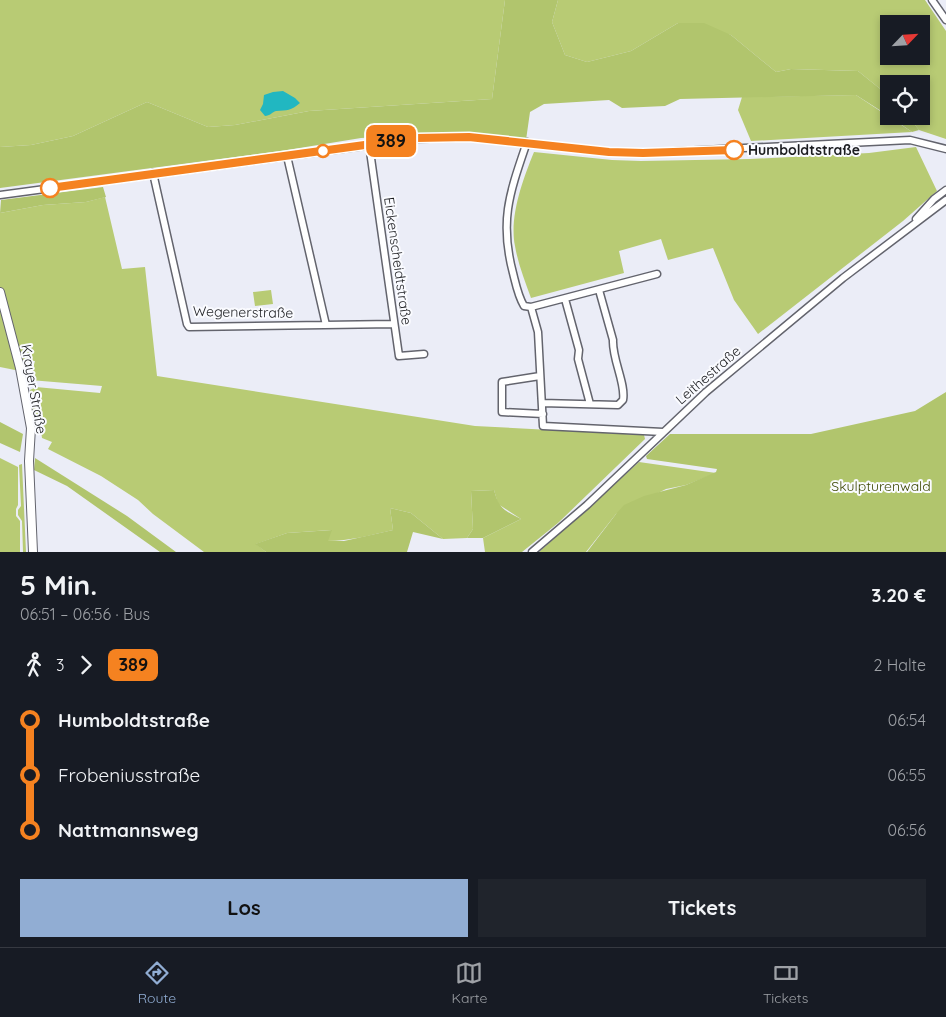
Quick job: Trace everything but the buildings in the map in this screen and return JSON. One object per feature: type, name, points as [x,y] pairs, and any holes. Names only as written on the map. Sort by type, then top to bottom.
[{"type":"street","points":[[932,0],[946,20]]},
{"type":"street","points":[[0,195],[416,138],[449,137],[527,142],[609,152],[643,153],[910,140],[946,148]]},
{"type":"street","points":[[527,142],[512,190],[506,224],[509,258],[520,300],[524,306],[531,307],[565,299],[657,274]]},
{"type":"street","name":"Eickenscheidtstraße","points":[[369,144],[399,356],[424,354]]},
{"type":"street","points":[[288,156],[326,325]]},
{"type":"street","name":"Wegenerstraße","points":[[154,173],[186,324],[189,327],[394,324]]},
{"type":"street","name":"Leithestraße","points":[[909,227],[934,199],[946,190]]},
{"type":"street","name":"Leithestraße","points":[[532,552],[587,505],[713,386],[843,278],[946,200]]},
{"type":"street","points":[[542,403],[618,405],[623,400],[624,396],[613,348],[613,340],[599,290]]},
{"type":"street","name":"Krayer Straße","points":[[0,292],[20,368],[31,428],[29,461],[32,552]]},
{"type":"street","points":[[565,299],[579,350],[578,359],[590,404]]},
{"type":"street","points":[[531,307],[538,332],[543,426],[663,432]]},
{"type":"street","points":[[540,376],[502,382],[502,412],[543,414]]},
{"type":"green space","points":[[0,0],[505,0],[492,99],[309,111],[235,125],[208,127],[147,102],[73,136],[31,145],[0,147]]},
{"type":"green space","points":[[505,0],[558,0],[552,22],[565,55],[587,62],[631,51],[678,23],[704,23],[731,35],[776,72],[791,69],[858,71],[880,89],[880,110],[856,95],[680,99],[665,106],[622,108],[609,100],[544,104],[530,112],[526,140],[440,134],[361,138],[281,151],[0,188],[0,147],[31,145],[73,136],[147,102],[208,127],[235,125],[309,111],[492,99]]},
{"type":"green space","points":[[558,0],[925,0],[946,31],[946,139],[919,130],[915,125],[930,125],[930,75],[880,75],[880,89],[858,71],[791,69],[776,72],[731,35],[678,23],[631,51],[587,62],[565,55],[552,22]]},
{"type":"green space","points":[[856,95],[880,111],[880,125],[901,125],[912,132],[751,141],[738,110],[742,97]]},
{"type":"green space","points":[[902,125],[915,125],[919,130],[912,132]]},
{"type":"green space","points":[[916,147],[937,191],[903,221],[758,334],[734,300],[713,248],[668,260],[661,239],[619,251],[624,273],[531,298],[515,246],[514,223],[518,198],[534,152],[641,161],[750,159],[869,153]]},
{"type":"green space","points":[[103,187],[106,197],[86,202],[43,205],[0,213],[1,200]]},
{"type":"green space","points":[[105,197],[122,269],[145,267],[157,376],[475,426],[644,435],[645,439],[558,523],[522,552],[485,552],[483,538],[521,519],[498,504],[494,490],[471,491],[473,529],[467,538],[443,539],[411,513],[390,508],[393,530],[336,541],[327,541],[331,530],[287,533],[256,544],[266,552],[204,552],[153,514],[138,500],[101,476],[48,449],[52,442],[42,438],[40,423],[34,418],[30,390],[36,387],[100,393],[102,386],[30,380],[35,361],[19,362],[20,371],[0,367],[0,213],[43,205],[86,202]]},
{"type":"green space","points":[[271,290],[273,304],[255,306],[253,292]]},
{"type":"green space","name":"Skulpturenwald","points":[[946,392],[946,552],[587,552],[624,505],[644,496],[686,485],[716,472],[717,469],[647,459],[646,456],[670,434],[811,434],[915,411]]},
{"type":"green space","points":[[0,422],[23,434],[20,452],[0,443]]},
{"type":"green space","points":[[0,458],[18,467],[18,505],[16,516],[20,521],[20,552],[0,552]]},
{"type":"green space","points":[[35,458],[127,516],[176,552],[160,552],[67,486],[34,470]]},
{"type":"green space","points":[[639,462],[716,473],[686,485],[666,489],[616,514],[586,552],[539,552]]},
{"type":"green space","points":[[22,464],[26,552],[23,552],[22,521],[18,515],[18,510],[21,506],[19,465]]},
{"type":"green space","points":[[494,490],[500,505],[521,519],[483,538],[467,538],[473,529],[471,491]]},
{"type":"green space","points":[[390,508],[411,513],[443,539],[413,532],[407,552],[266,552],[255,544],[287,533],[332,530],[328,541],[344,541],[393,530]]},
{"type":"water","points":[[283,91],[300,103],[291,109],[276,111],[265,116],[260,110],[264,95]]},
{"type":"bus line","name":"389","points":[[50,188],[416,138],[469,137],[609,152],[678,153],[734,150]]},
{"type":"place","name":"Humboldtstraße","points":[[734,150]]}]
